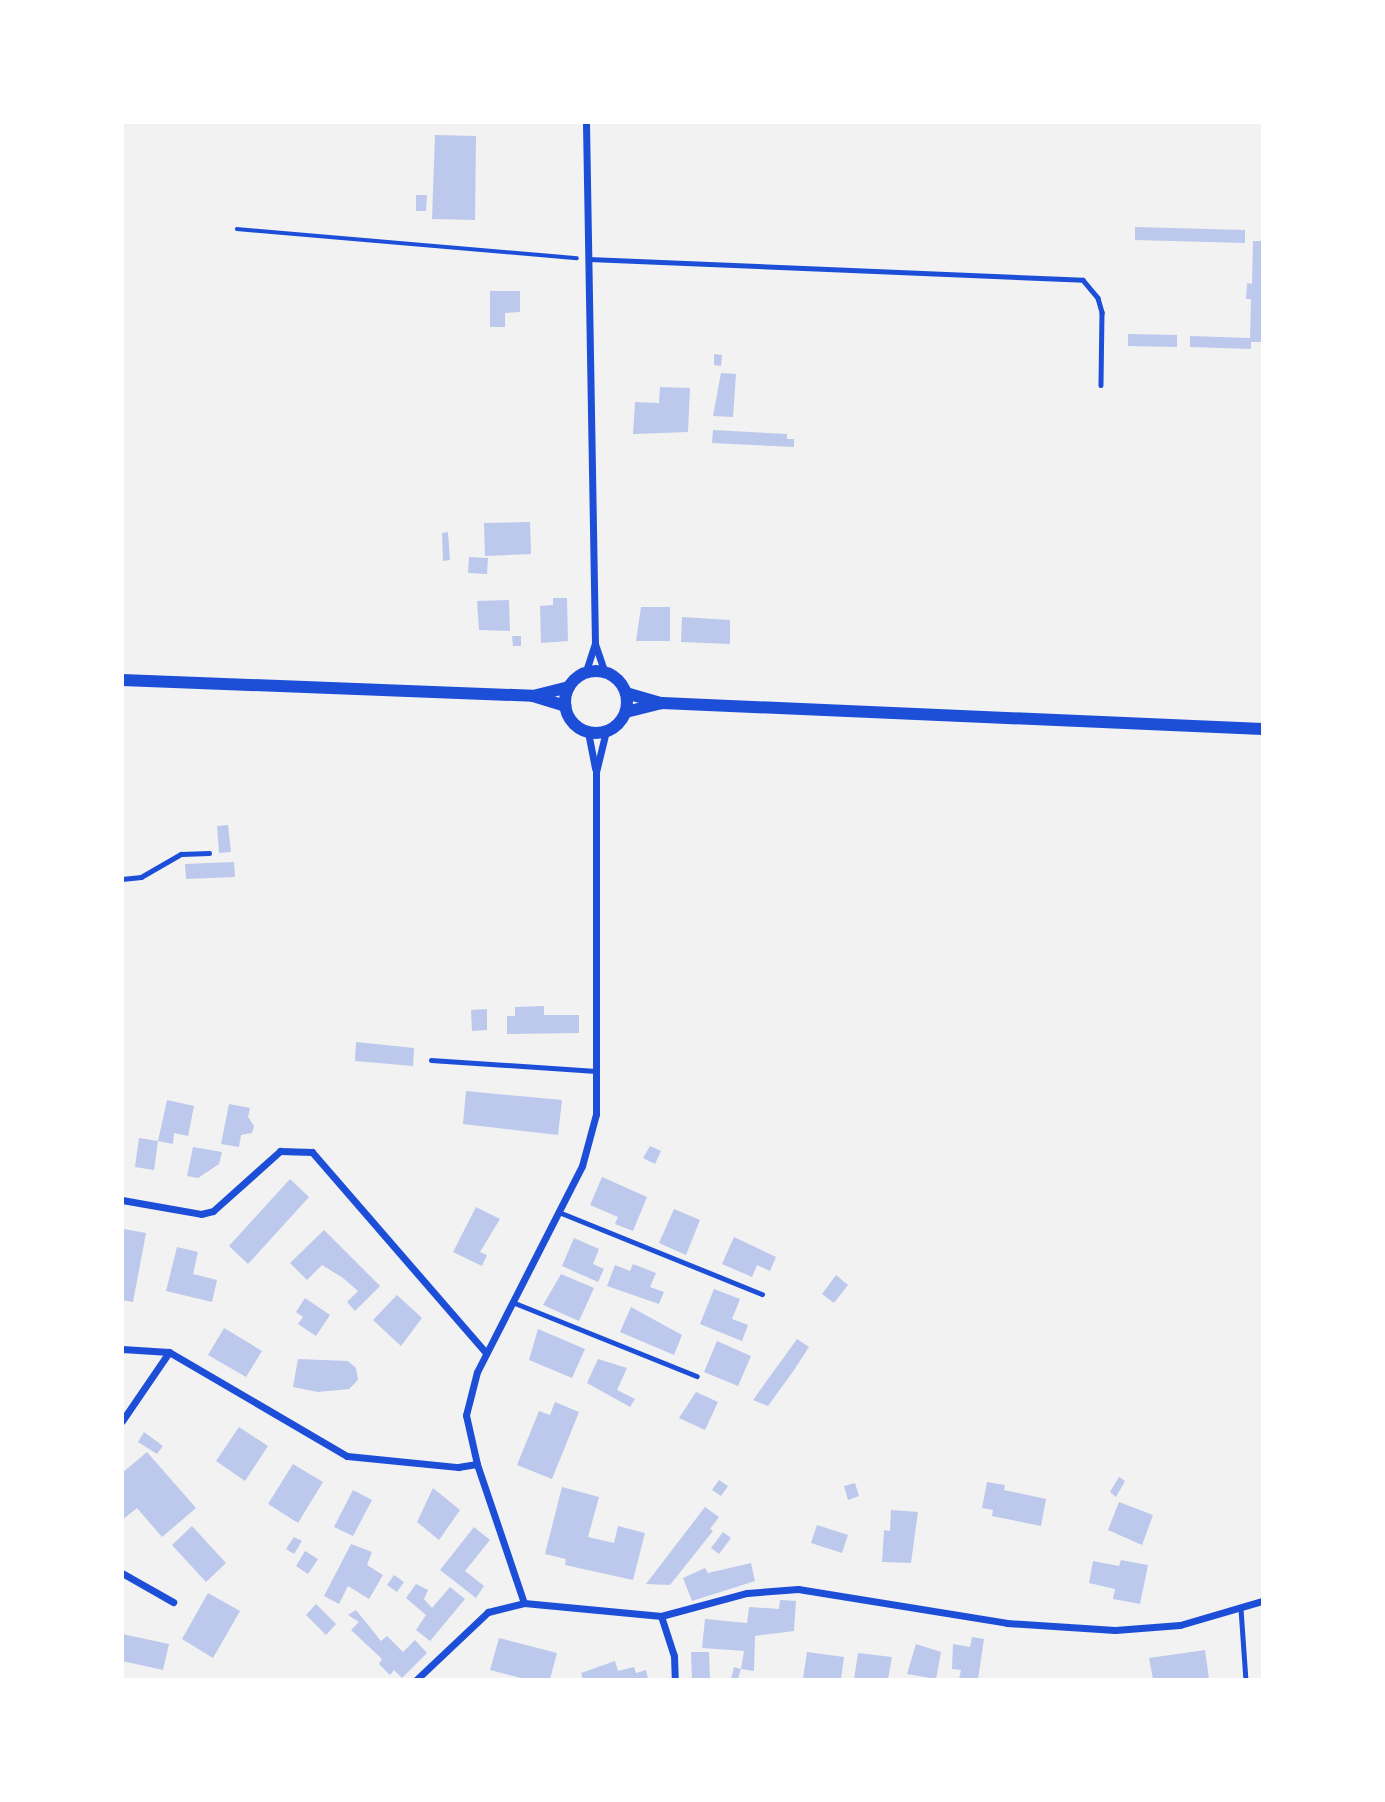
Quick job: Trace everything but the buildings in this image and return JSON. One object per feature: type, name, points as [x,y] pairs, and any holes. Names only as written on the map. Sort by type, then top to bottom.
[{"type":"main road","points":[[533,696],[569,687],[585,674],[605,673],[626,693],[662,703],[1262,729]]},
{"type":"main road","points":[[122,680],[533,696],[566,706]]},
{"type":"main road","points":[[569,687],[566,706],[573,723],[588,732],[606,732],[626,712],[662,703]]},
{"type":"main road","points":[[626,693],[626,712]]},
{"type":"street","points":[[586,122],[595,644],[605,673]]},
{"type":"street","points":[[585,674],[595,644]]},
{"type":"street","points":[[524,1603],[477,1464],[466,1415],[486,1353],[515,1303],[582,1166],[596,1114],[596,772],[588,732]]},
{"type":"street","points":[[596,772],[606,732]]},
{"type":"street","points":[[122,1200],[201,1214],[213,1212],[280,1151],[312,1152],[486,1353]]},
{"type":"street","points":[[122,1349],[169,1352],[347,1455],[458,1467],[477,1464]]},
{"type":"street","points":[[122,1421],[169,1352]]},
{"type":"street","points":[[122,1573],[173,1602]]},
{"type":"street","points":[[416,1679],[488,1612],[524,1603],[662,1616],[747,1593],[798,1589],[1007,1623],[1077,1630],[1180,1625],[1262,1601]]},
{"type":"street","points":[[662,1616],[674,1656],[675,1679]]},
{"type":"lane","points":[[589,259],[1083,280],[1098,298],[1102,312],[1101,385]]},
{"type":"lane","points":[[122,879],[141,877],[181,854],[209,853]]},
{"type":"lane","points":[[431,1060],[597,1071]]},
{"type":"lane","points":[[559,1212],[762,1294]]},
{"type":"lane","points":[[515,1303],[697,1377]]},
{"type":"lane","points":[[1241,1609],[1246,1679]]},
{"type":"path","points":[[237,229],[589,259]]}]
